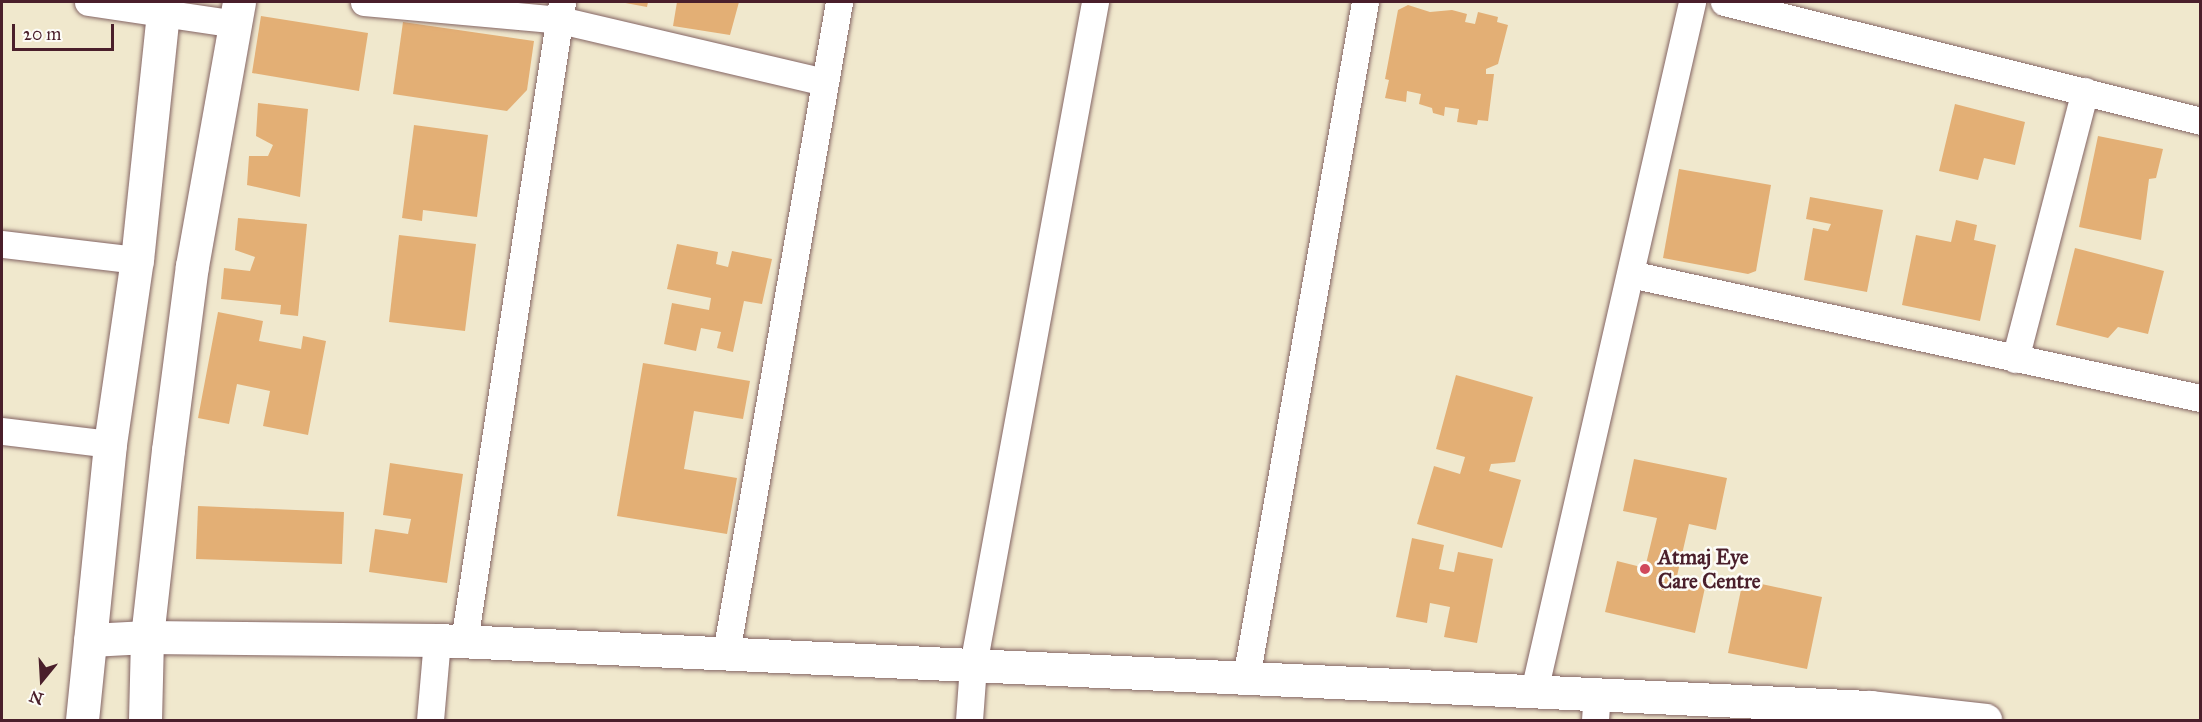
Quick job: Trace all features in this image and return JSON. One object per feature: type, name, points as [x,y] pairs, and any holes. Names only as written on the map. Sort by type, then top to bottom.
[{"type":"street","points":[[88,2],[238,13],[192,266],[147,637],[145,720]]},
{"type":"street","points":[[364,2],[561,11],[825,82]]},
{"type":"street","points":[[726,653],[839,2]]},
{"type":"street","points":[[969,720],[973,665],[1095,2]]},
{"type":"street","points":[[1246,678],[1365,2]]},
{"type":"street","points":[[1534,691],[1692,2]]},
{"type":"street","points":[[1724,2],[2085,91],[2200,122]]},
{"type":"street","points":[[82,720],[110,444],[137,260],[163,7]]},
{"type":"street","points":[[430,720],[451,640],[561,11]]},
{"type":"street","points":[[2015,359],[2085,91]]},
{"type":"street","points":[[2,244],[137,260]]},
{"type":"street","points":[[1630,274],[2200,398]]},
{"type":"street","points":[[2,431],[110,444]]},
{"type":"street","points":[[90,640],[147,637],[451,640],[1534,691],[1596,707],[1870,707],[1985,720]]},
{"type":"building","points":[[620,2],[648,2],[647,7]]},
{"type":"building","points":[[677,2],[739,2],[730,35],[673,26]]},
{"type":"building","points":[[1408,5],[1430,12],[1452,10],[1467,14],[1465,22],[1475,24],[1478,12],[1498,17],[1497,22],[1508,25],[1498,64],[1486,69],[1486,74],[1494,74],[1488,121],[1478,120],[1477,125],[1457,122],[1459,109],[1445,107],[1444,116],[1433,113],[1432,108],[1419,104],[1421,94],[1407,91],[1406,102],[1385,98],[1389,80],[1385,79],[1398,10]]},
{"type":"building","points":[[261,16],[368,33],[359,91],[252,73]]},
{"type":"building","points":[[403,22],[534,41],[527,90],[507,111],[393,94]]},
{"type":"building","points":[[258,103],[308,109],[300,197],[247,185],[249,156],[268,156],[273,145],[256,136]]},
{"type":"building","points":[[1955,104],[2025,122],[2015,165],[1984,158],[1978,180],[1939,171]]},
{"type":"building","points":[[414,125],[488,135],[477,217],[423,210],[422,221],[402,218]]},
{"type":"building","points":[[2098,136],[2163,149],[2156,178],[2149,179],[2141,240],[2079,227]]},
{"type":"building","points":[[1679,169],[1771,185],[1756,271],[1748,274],[1663,258]]},
{"type":"building","points":[[1810,197],[1883,210],[1867,292],[1804,280],[1813,228],[1828,231],[1831,224],[1806,219]]},
{"type":"building","points":[[238,218],[307,224],[298,316],[280,314],[281,305],[221,299],[224,268],[250,271],[255,257],[235,250]]},
{"type":"building","points":[[1956,220],[1977,225],[1974,240],[1996,245],[1980,321],[1902,305],[1916,235],[1951,242]]},
{"type":"building","points":[[399,235],[476,244],[465,331],[389,322]]},
{"type":"building","points":[[677,244],[718,252],[716,264],[728,267],[732,251],[772,259],[762,304],[744,301],[733,352],[717,348],[721,332],[701,328],[696,351],[664,344],[672,303],[709,310],[711,298],[667,289]]},
{"type":"building","points":[[2075,248],[2164,271],[2148,334],[2118,327],[2108,338],[2056,325]]},
{"type":"building","points":[[218,312],[263,321],[259,341],[301,349],[303,336],[326,341],[308,435],[263,426],[270,391],[237,384],[229,424],[198,418]]},
{"type":"building","points":[[643,363],[750,381],[743,419],[694,411],[684,469],[737,478],[727,534],[617,516]]},
{"type":"building","points":[[1456,375],[1533,397],[1515,462],[1491,464],[1489,471],[1521,480],[1502,548],[1417,524],[1434,466],[1460,474],[1465,457],[1436,449]]},
{"type":"building","points":[[1634,459],[1727,478],[1716,530],[1689,524],[1677,576],[1706,583],[1695,633],[1605,612],[1617,561],[1645,568],[1657,518],[1623,511]]},
{"type":"building","points":[[390,463],[463,474],[447,583],[369,572],[375,529],[408,534],[411,519],[383,515]]},
{"type":"building","points":[[198,506],[344,512],[342,564],[196,559]]},
{"type":"building","points":[[1412,538],[1444,545],[1439,569],[1454,572],[1458,552],[1493,559],[1477,643],[1444,637],[1450,607],[1430,603],[1427,623],[1396,617]]},
{"type":"building","points":[[1743,580],[1822,597],[1807,669],[1728,653]]},
{"type":"place","name":"Atmaj Eye Care Centre","points":[[1645,569]]}]
